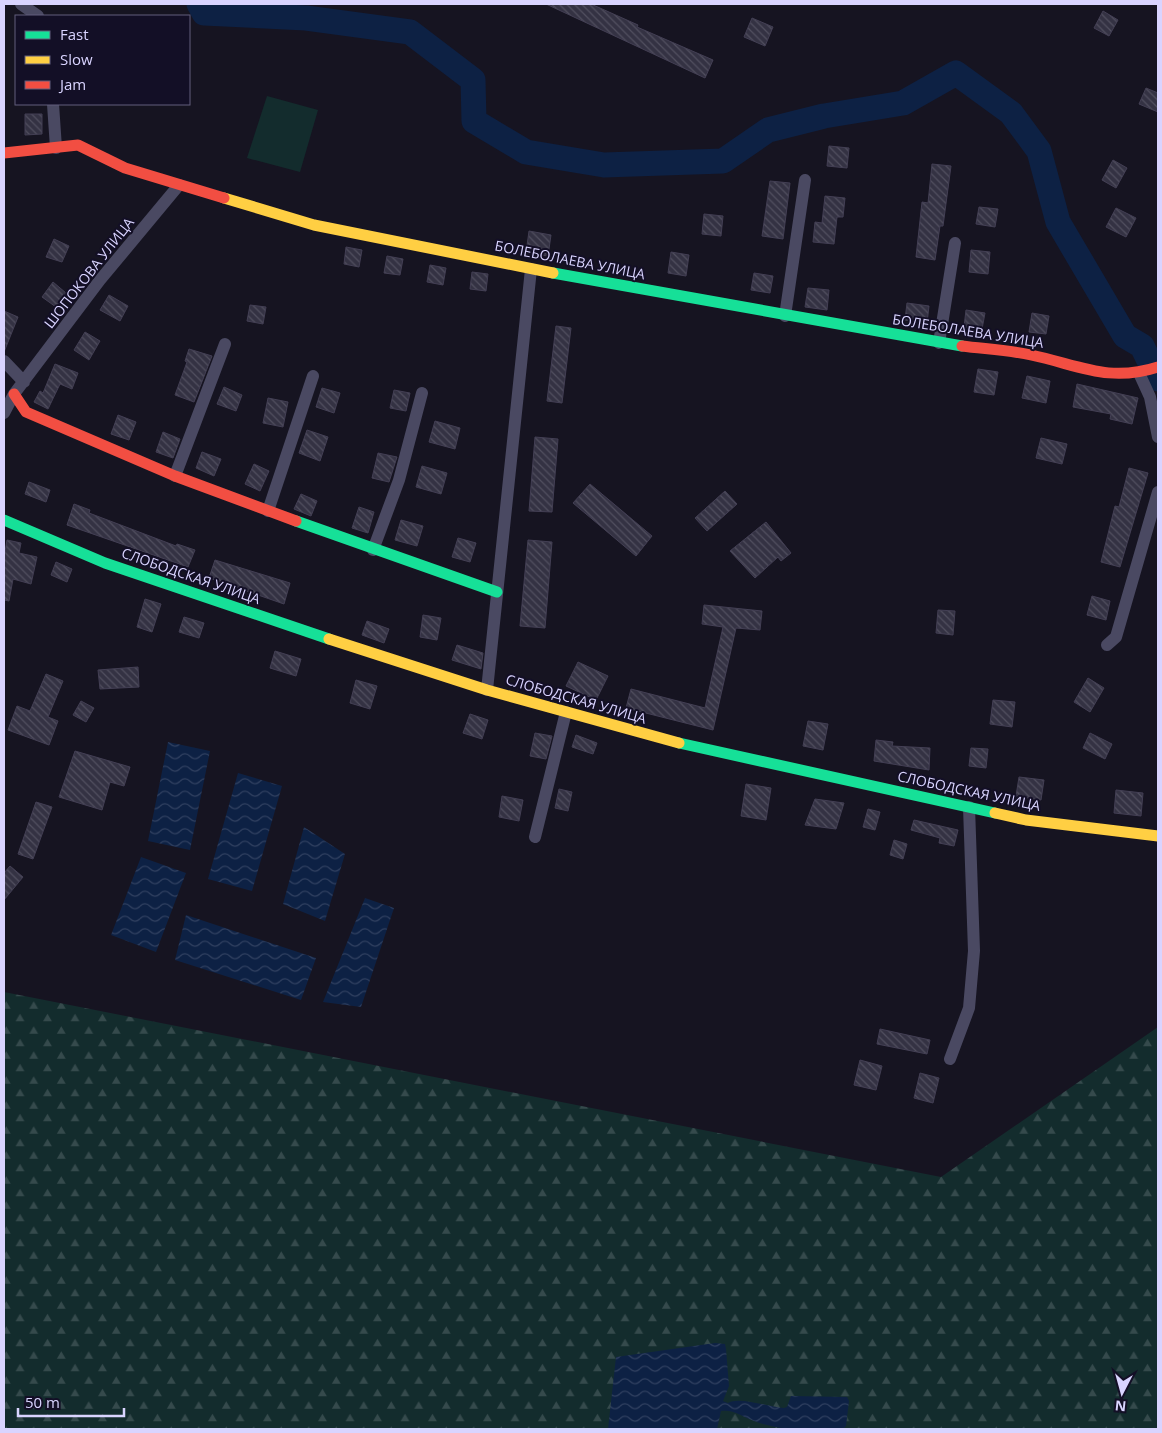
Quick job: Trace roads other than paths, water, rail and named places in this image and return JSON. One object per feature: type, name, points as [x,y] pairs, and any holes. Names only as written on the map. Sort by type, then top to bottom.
[{"type":"street","points":[[21,4],[37,15]]},
{"type":"street","points":[[53,105],[56,148]]},
{"type":"street","name":"БОЛЕБОЛАЕВА УЛИЦА","points":[[4,153],[78,145],[125,168],[314,225],[531,269],[939,344],[1029,354],[1111,375],[1139,373],[1158,367]]},
{"type":"street","points":[[785,316],[805,180]]},
{"type":"street","name":"ШОПОКОВА УЛИЦА","points":[[4,413],[14,394],[100,280],[179,184]]},
{"type":"street","points":[[939,344],[955,243]]},
{"type":"street","points":[[487,690],[531,269]]},
{"type":"street","points":[[175,476],[225,344]]},
{"type":"street","points":[[4,361],[24,382]]},
{"type":"street","points":[[1139,373],[1150,397],[1158,437]]},
{"type":"street","points":[[268,511],[313,376]]},
{"type":"street","points":[[373,550],[399,480],[422,393]]},
{"type":"street","points":[[14,394],[26,412],[175,476],[373,550],[497,592]]},
{"type":"street","points":[[1106,645],[1116,637],[1158,492]]},
{"type":"street","name":"СЛОБОДСКАЯ УЛИЦА","points":[[4,520],[114,566],[288,626],[487,690],[665,740],[1026,820],[1158,836]]},
{"type":"street","points":[[535,837],[566,712]]},
{"type":"street","points":[[950,1059],[969,1008],[974,951],[969,807]]},
{"type":"water","points":[[168,742],[210,751],[190,850],[148,841]]},
{"type":"water","points":[[238,773],[282,786],[252,891],[208,879]]},
{"type":"water","points":[[304,827],[345,854],[325,921],[283,904]]},
{"type":"water","points":[[141,857],[186,873],[156,952],[111,935]]},
{"type":"water","points":[[365,898],[394,908],[361,1007],[323,1002]]},
{"type":"water","points":[[186,915],[316,958],[301,1000],[175,960]]},
{"type":"water","points":[[715,1343],[725,1344],[726,1349],[729,1386],[723,1401],[728,1403],[746,1401],[784,1408],[787,1407],[791,1396],[847,1397],[849,1401],[846,1426],[843,1429],[776,1427],[765,1425],[734,1412],[721,1411],[717,1429],[608,1429],[616,1357]]},
{"type":"waterway","points":[[199,4],[204,13],[306,18],[410,32],[473,80],[474,121],[526,152],[604,165],[723,161],[768,130],[824,116],[903,103],[956,73],[1011,113],[1039,151],[1058,222],[1125,336],[1142,346],[1158,379]]}]
